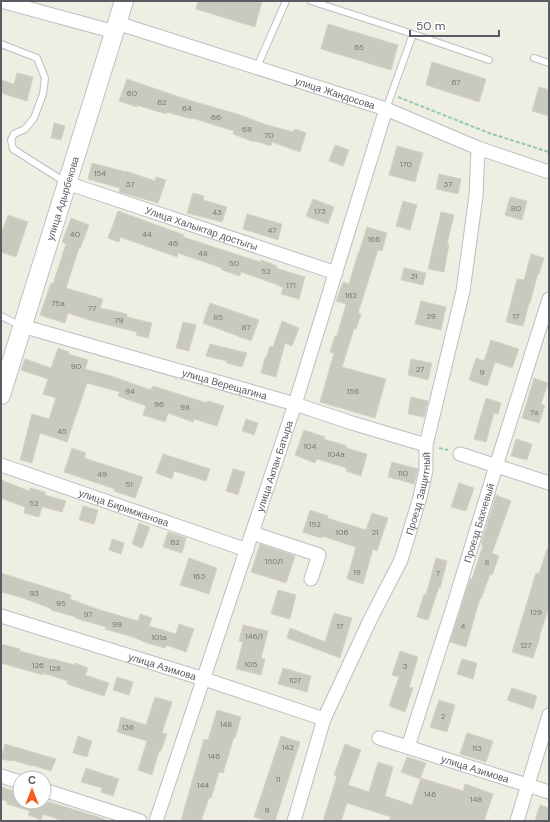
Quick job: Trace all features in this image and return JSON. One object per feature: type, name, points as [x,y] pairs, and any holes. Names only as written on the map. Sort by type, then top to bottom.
[{"type":"main road","name":"улица Адырбекова","points":[[1,395],[124,1]]},
{"type":"street","name":"улица Жандосова","points":[[1,1],[116,28],[257,67],[386,109],[478,148],[549,172]]},
{"type":"street","name":"улица Акпан Батыра","points":[[156,821],[295,404],[386,109]]},
{"type":"street","name":"Проезд Защитный","points":[[294,821],[324,719],[370,620],[401,560],[420,497],[463,291],[476,196],[478,148]]},
{"type":"street","name":"Улица Халыктар достыгы","points":[[67,183],[336,273]]},
{"type":"street","name":"Проезд Бахчевый","points":[[408,747],[549,299]]},
{"type":"street","name":"улица Верещагина","points":[[22,326],[295,404],[352,423],[431,446]]},
{"type":"street","points":[[455,452],[549,483]]},
{"type":"street","name":"улица Биримжанова","points":[[1,465],[247,550]]},
{"type":"street","points":[[252,533],[319,555],[312,579]]},
{"type":"street","name":"улица Азимова","points":[[1,616],[204,679],[324,719]]},
{"type":"street","points":[[517,821],[549,715]]},
{"type":"street","name":"улица Азимова","points":[[379,738],[549,792]]},
{"type":"street","points":[[1,776],[12,779]]},
{"type":"street","points":[[52,793],[140,821]]},
{"type":"lane","points":[[257,67],[286,1]]},
{"type":"lane","points":[[311,1],[489,60]]},
{"type":"lane","points":[[386,109],[413,34]]},
{"type":"lane","points":[[1,44],[36,58],[45,78],[43,94],[34,118],[25,129],[14,134],[11,140],[13,148],[67,183]]},
{"type":"lane","points":[[534,58],[549,63]]},
{"type":"lane","points":[[1,316],[22,326]]},
{"type":"path","points":[[392,94],[489,133],[549,152]]},
{"type":"path","points":[[431,446],[455,452]]},
{"type":"building","points":[[198,1],[262,1],[255,27],[196,9]]},
{"type":"building","points":[[328,24],[398,45],[391,70],[321,49]]},
{"type":"building","points":[[432,62],[486,79],[479,102],[426,85]]},
{"type":"building","points":[[17,73],[33,77],[27,101],[1,93],[1,80],[14,84]]},
{"type":"building","points":[[127,79],[267,125],[293,132],[295,129],[306,133],[300,152],[272,142],[271,146],[255,141],[254,142],[233,134],[234,131],[192,118],[191,119],[167,112],[166,114],[119,101]]},
{"type":"building","points":[[539,87],[549,90],[549,116],[532,111]]},
{"type":"building","points":[[54,123],[65,126],[61,140],[51,138]]},
{"type":"building","points":[[335,145],[349,150],[343,166],[329,161]]},
{"type":"building","points":[[397,146],[423,153],[415,182],[389,175]]},
{"type":"building","points":[[92,163],[126,171],[155,181],[156,177],[166,180],[158,203],[119,192],[120,188],[88,179]]},
{"type":"building","points":[[439,174],[461,179],[458,194],[436,189]]},
{"type":"building","points":[[193,193],[204,196],[203,200],[227,207],[222,222],[187,213]]},
{"type":"building","points":[[510,197],[527,201],[522,220],[505,215]]},
{"type":"building","points":[[313,199],[334,207],[328,224],[306,216]]},
{"type":"building","points":[[403,201],[417,205],[410,230],[396,226]]},
{"type":"building","points":[[118,211],[184,235],[183,237],[260,262],[261,260],[277,266],[276,268],[305,277],[299,299],[281,294],[283,288],[278,285],[241,272],[240,276],[222,270],[222,268],[178,253],[177,257],[120,237],[119,242],[108,238]]},
{"type":"building","points":[[441,212],[454,215],[447,244],[449,244],[444,272],[428,269]]},
{"type":"building","points":[[247,214],[282,224],[278,240],[243,229]]},
{"type":"building","points":[[8,215],[28,222],[16,257],[1,252],[1,234]]},
{"type":"building","points":[[71,218],[89,225],[80,249],[79,248],[66,288],[103,299],[100,308],[127,314],[127,317],[152,323],[148,338],[136,335],[137,332],[96,322],[68,313],[65,323],[40,315],[51,283],[53,284],[66,244],[62,242]]},
{"type":"building","points":[[367,227],[387,233],[382,251],[378,250],[358,313],[361,314],[356,329],[354,329],[342,367],[386,379],[375,418],[320,402],[334,353],[330,352],[335,336],[337,336],[346,304],[336,301],[343,282],[349,284]]},
{"type":"building","points":[[531,254],[544,258],[539,274],[538,273],[523,326],[506,322],[517,279],[524,280]]},
{"type":"building","points":[[404,268],[426,273],[423,285],[401,280]]},
{"type":"building","points":[[421,301],[446,307],[441,330],[415,324]]},
{"type":"building","points":[[210,303],[259,320],[251,341],[203,323]]},
{"type":"building","points":[[282,321],[299,328],[292,346],[285,343],[276,377],[261,373],[265,358],[270,346],[273,347]]},
{"type":"building","points":[[183,322],[196,325],[189,351],[176,348]]},
{"type":"building","points":[[491,340],[519,349],[512,368],[495,362],[487,386],[469,380],[476,358],[484,361]]},
{"type":"building","points":[[210,344],[247,353],[242,367],[227,363],[227,361],[206,356]]},
{"type":"building","points":[[58,348],[69,352],[68,354],[88,360],[85,369],[108,375],[151,390],[153,386],[207,403],[208,401],[224,406],[217,426],[194,419],[193,422],[168,413],[165,422],[143,415],[146,406],[118,396],[120,392],[87,383],[67,442],[40,433],[32,463],[20,460],[32,414],[49,419],[56,398],[43,394],[48,379],[21,370],[25,359],[51,368]]},
{"type":"building","points":[[411,359],[432,363],[428,380],[408,375]]},
{"type":"building","points":[[534,378],[548,383],[541,404],[545,406],[539,423],[522,418]]},
{"type":"building","points":[[411,397],[428,401],[424,417],[408,414]]},
{"type":"building","points":[[486,398],[501,403],[498,414],[494,413],[486,442],[474,439]]},
{"type":"building","points":[[246,419],[258,423],[254,435],[242,431]]},
{"type":"building","points":[[304,430],[325,437],[324,439],[347,446],[346,448],[367,454],[361,476],[346,471],[347,468],[317,459],[315,463],[295,455]]},
{"type":"building","points":[[516,439],[532,444],[527,460],[511,456]]},
{"type":"building","points":[[72,448],[86,453],[84,458],[143,477],[135,498],[114,491],[115,489],[64,472]]},
{"type":"building","points":[[163,454],[210,469],[206,481],[174,471],[172,479],[156,473]]},
{"type":"building","points":[[392,462],[418,469],[414,484],[388,477]]},
{"type":"building","points":[[233,469],[245,472],[238,495],[226,491]]},
{"type":"building","points":[[1,480],[29,491],[30,488],[45,492],[45,495],[66,501],[62,512],[42,507],[39,517],[24,513],[25,507],[1,498]]},
{"type":"building","points":[[459,483],[474,488],[466,511],[451,507]]},
{"type":"building","points":[[496,495],[511,501],[492,553],[499,556],[492,575],[490,574],[481,599],[480,598],[466,647],[450,642],[470,579],[472,579],[483,545],[481,544]]},
{"type":"building","points":[[83,506],[98,510],[94,524],[79,520]]},
{"type":"building","points":[[310,510],[328,516],[327,518],[366,530],[372,513],[388,518],[377,551],[373,549],[363,584],[347,579],[356,547],[322,536],[321,538],[303,532]]},
{"type":"building","points":[[139,523],[150,527],[142,548],[132,544]]},
{"type":"building","points":[[168,532],[186,538],[182,553],[163,547]]},
{"type":"building","points":[[112,539],[124,543],[121,554],[109,550]]},
{"type":"building","points":[[260,544],[295,556],[286,583],[251,572]]},
{"type":"building","points":[[547,549],[549,550],[549,607],[533,658],[512,652],[536,573],[539,574]]},
{"type":"building","points":[[189,558],[217,568],[209,594],[180,585]]},
{"type":"building","points":[[436,558],[447,561],[440,588],[439,587],[428,620],[417,617],[424,594],[426,595]]},
{"type":"building","points":[[1,573],[71,595],[70,599],[100,610],[138,621],[140,614],[152,618],[149,626],[176,634],[179,624],[194,629],[186,652],[166,645],[165,648],[147,643],[133,637],[105,629],[106,627],[51,610],[52,609],[23,598],[1,592]]},
{"type":"building","points":[[278,590],[296,595],[290,619],[271,614]]},
{"type":"building","points":[[334,613],[352,618],[340,658],[287,638],[290,628],[325,642]]},
{"type":"building","points":[[243,625],[268,631],[261,658],[265,659],[261,675],[236,669],[243,642],[239,641]]},
{"type":"building","points":[[1,644],[20,649],[20,651],[74,665],[75,663],[88,668],[85,675],[109,683],[104,696],[67,684],[68,681],[43,673],[43,675],[1,663]]},
{"type":"building","points":[[400,651],[418,657],[409,687],[413,688],[405,712],[389,706],[399,677],[392,675]]},
{"type":"building","points":[[462,659],[477,663],[473,679],[457,674]]},
{"type":"building","points":[[283,668],[311,676],[307,692],[278,684]]},
{"type":"building","points":[[117,677],[133,682],[129,695],[113,690]]},
{"type":"building","points":[[512,688],[537,696],[533,709],[507,700]]},
{"type":"building","points":[[155,697],[172,702],[162,733],[167,734],[161,751],[159,751],[152,775],[138,770],[147,741],[117,732],[121,717],[146,725]]},
{"type":"building","points":[[439,700],[455,705],[447,732],[430,727]]},
{"type":"building","points":[[217,710],[241,717],[235,738],[234,737],[223,773],[219,772],[211,798],[209,798],[201,821],[181,821],[204,739],[208,740]]},
{"type":"building","points":[[467,733],[493,741],[486,762],[460,754]]},
{"type":"building","points":[[78,736],[92,741],[87,757],[73,753]]},
{"type":"building","points":[[281,736],[300,742],[275,821],[268,821],[254,817]]},
{"type":"building","points":[[5,744],[56,759],[51,770],[48,770],[12,760],[1,759]]},
{"type":"building","points":[[345,744],[361,750],[348,785],[369,792],[378,762],[393,767],[385,796],[412,805],[421,778],[463,791],[465,784],[493,794],[484,821],[389,821],[391,817],[347,803],[341,821],[323,821],[337,776],[334,775]]},
{"type":"building","points":[[407,757],[426,763],[420,779],[401,772]]},
{"type":"building","points":[[86,768],[119,779],[113,796],[101,792],[102,788],[81,782]]},
{"type":"building","points":[[1,787],[12,790],[12,806],[7,804],[7,802],[9,802],[1,799]]},
{"type":"building","points":[[52,803],[105,819],[104,821],[63,821],[43,814],[41,820],[28,815],[30,811],[27,810],[52,810]]},
{"type":"building","points":[[540,805],[549,808],[549,821],[535,821]]}]
